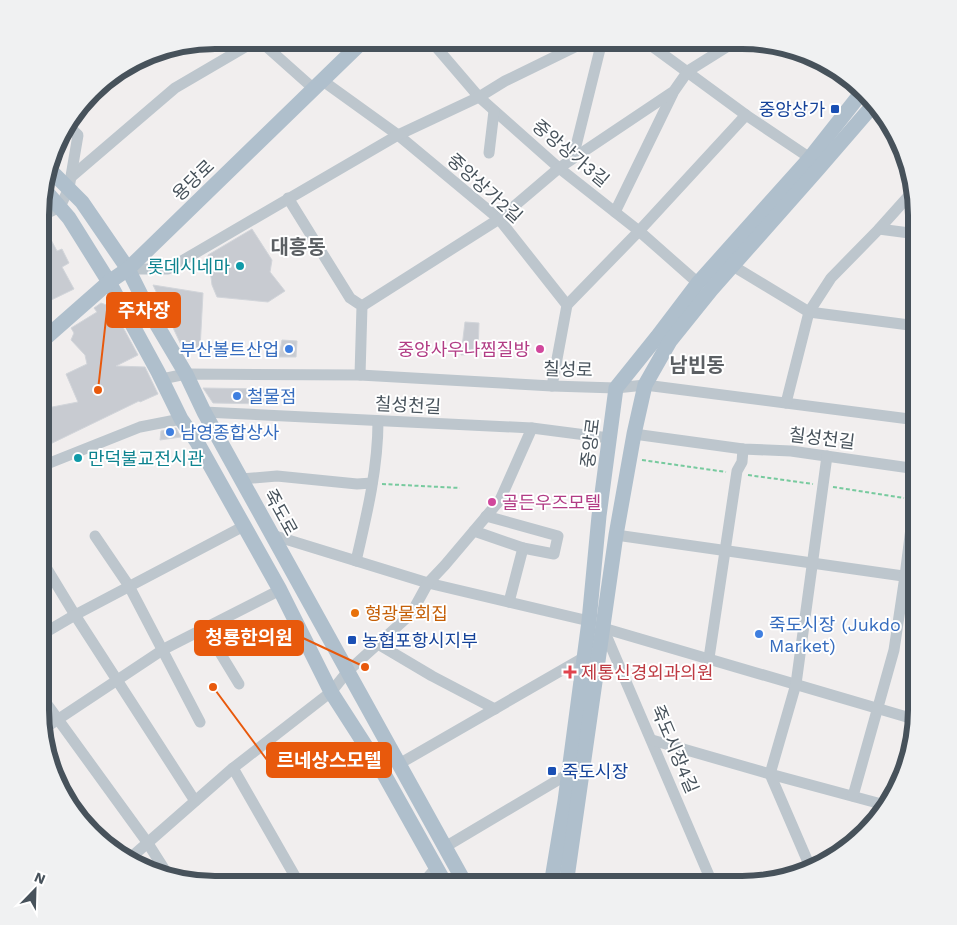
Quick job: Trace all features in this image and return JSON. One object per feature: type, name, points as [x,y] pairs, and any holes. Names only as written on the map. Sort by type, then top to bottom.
[{"type":"main road","name":"용당로","points":[[49,335],[109,282],[128,269],[355,49]]},
{"type":"main road","points":[[616,388],[698,283],[810,158],[859,96]]},
{"type":"main road","points":[[567,876],[616,535],[629,458],[645,385],[670,341],[870,109]]},
{"type":"main road","name":"죽도로","points":[[54,172],[70,183],[128,269],[151,315],[186,374],[204,412],[461,876]]},
{"type":"main road","points":[[50,196],[69,218],[109,282],[162,379],[181,419],[197,442],[280,590],[331,692],[385,776],[442,876]]},
{"type":"main road","name":"중앙로","points":[[552,876],[589,620],[616,388]]},
{"type":"street","points":[[70,183],[175,88],[242,49]]},
{"type":"street","name":"중앙상가2길","points":[[270,49],[318,85],[398,135],[499,219],[567,304]]},
{"type":"street","name":"중앙상가3길","points":[[437,49],[478,97],[559,168],[639,231],[698,283]]},
{"type":"street","points":[[128,269],[168,268],[398,135],[478,97],[505,81],[571,49]]},
{"type":"street","points":[[573,158],[600,49]]},
{"type":"street","points":[[656,49],[810,158]]},
{"type":"street","points":[[615,212],[674,91],[688,71],[723,49]]},
{"type":"street","points":[[362,306],[499,219],[559,168],[674,91]]},
{"type":"street","points":[[489,153],[494,111]]},
{"type":"street","points":[[552,386],[567,304],[639,231],[746,114]]},
{"type":"street","points":[[49,212],[60,207],[70,183],[78,135],[72,130]]},
{"type":"street","points":[[288,198],[350,298],[362,306]]},
{"type":"street","points":[[786,402],[809,312],[832,278],[907,198]]},
{"type":"street","points":[[879,229],[908,233]]},
{"type":"street","points":[[733,266],[809,312],[908,325]]},
{"type":"street","points":[[360,375],[362,306]]},
{"type":"street","name":"칠성로","points":[[162,379],[186,374],[360,375],[552,386],[616,388],[645,385],[908,419]]},
{"type":"street","name":"칠성천길","points":[[204,412],[532,428],[609,438]]},
{"type":"street","points":[[49,463],[140,427],[181,419]]},
{"type":"street","points":[[356,561],[378,448],[378,421]]},
{"type":"street","points":[[133,855],[233,768],[331,692],[348,671],[411,614],[428,583],[500,500],[532,428]]},
{"type":"street","name":"칠성천길","points":[[634,434],[744,449],[790,451],[908,468]]},
{"type":"street","points":[[709,658],[737,473],[742,462],[744,449]]},
{"type":"street","points":[[808,862],[770,774],[796,684],[827,456]]},
{"type":"street","points":[[241,479],[277,476],[372,484]]},
{"type":"street","points":[[474,531],[523,548],[554,554],[558,536],[486,516]]},
{"type":"street","points":[[49,630],[244,526]]},
{"type":"street","points":[[272,535],[428,583],[589,620]]},
{"type":"street","points":[[616,535],[908,577]]},
{"type":"street","points":[[95,536],[130,586],[200,722]]},
{"type":"street","points":[[509,602],[523,548]]},
{"type":"street","points":[[49,572],[195,801]]},
{"type":"street","points":[[49,725],[163,650],[280,590]]},
{"type":"street","points":[[853,796],[894,650],[908,590]]},
{"type":"street","points":[[205,628],[239,684]]},
{"type":"street","points":[[603,628],[908,717]]},
{"type":"street","name":"죽도시장4길","points":[[603,628],[709,876]]},
{"type":"street","points":[[378,644],[432,676],[495,709]]},
{"type":"street","points":[[399,764],[583,658]]},
{"type":"street","points":[[49,709],[147,842],[164,869]]},
{"type":"street","points":[[652,740],[880,803]]},
{"type":"street","points":[[233,768],[295,876]]},
{"type":"street","points":[[445,847],[568,774]]},
{"type":"street","points":[[429,876],[437,867]]},
{"type":"path","points":[[629,458],[908,499]]},
{"type":"path","points":[[372,484],[460,488]]},
{"type":"building","name":"롯데시네마","points":[[252,229],[272,260],[270,272],[285,291],[268,302],[217,297],[212,285],[208,255]]},
{"type":"building","points":[[49,236],[57,251],[62,249],[69,263],[62,267],[74,289],[49,301]]},
{"type":"building","points":[[153,285],[203,293],[200,349],[183,349]]},
{"type":"building","points":[[101,303],[112,307],[138,355],[116,366],[145,367],[158,394],[139,401],[49,445],[49,408],[78,402],[66,374],[87,364],[85,355],[71,340],[74,333],[71,328],[97,312],[94,308]]},
{"type":"building","points":[[465,322],[479,323],[478,354],[461,355]]},
{"type":"building","points":[[282,340],[297,341],[296,357],[279,357]]},
{"type":"building","name":"철물점","points":[[203,388],[265,389],[265,404],[213,403]]},
{"type":"building","name":"남영종합상사","points":[[176,428],[181,437],[160,440],[161,431]]},
{"type":"place","name":"중앙상가","points":[[835,109]]},
{"type":"place","name":"롯데시네마","points":[[240,266]]},
{"type":"place","name":"부산볼트산업","points":[[289,349]]},
{"type":"place","name":"중앙사우나찜질방","points":[[540,349]]},
{"type":"place","name":"주차장","points":[[98,390]]},
{"type":"place","name":"철물점","points":[[237,396]]},
{"type":"place","name":"남영종합상사","points":[[170,432]]},
{"type":"place","name":"만덕불교전시관","points":[[78,458]]},
{"type":"place","name":"골든우즈모텔","points":[[492,502]]},
{"type":"place","name":"형광물회집","points":[[355,613]]},
{"type":"place","name":"죽도시장 (Jukdo Market)","points":[[759,634]]},
{"type":"place","name":"농협포항시지부","points":[[352,640]]},
{"type":"place","name":"청룡한의원","points":[[365,667]]},
{"type":"place","name":"제통신경외과의원","points":[[570,672]]},
{"type":"place","name":"르네상스모텔","points":[[213,687]]},
{"type":"place","name":"죽도시장","points":[[552,771]]},
{"type":"district","name":"대흥동","points":[[298,247]]},
{"type":"district","name":"남빈동","points":[[697,365]]}]
